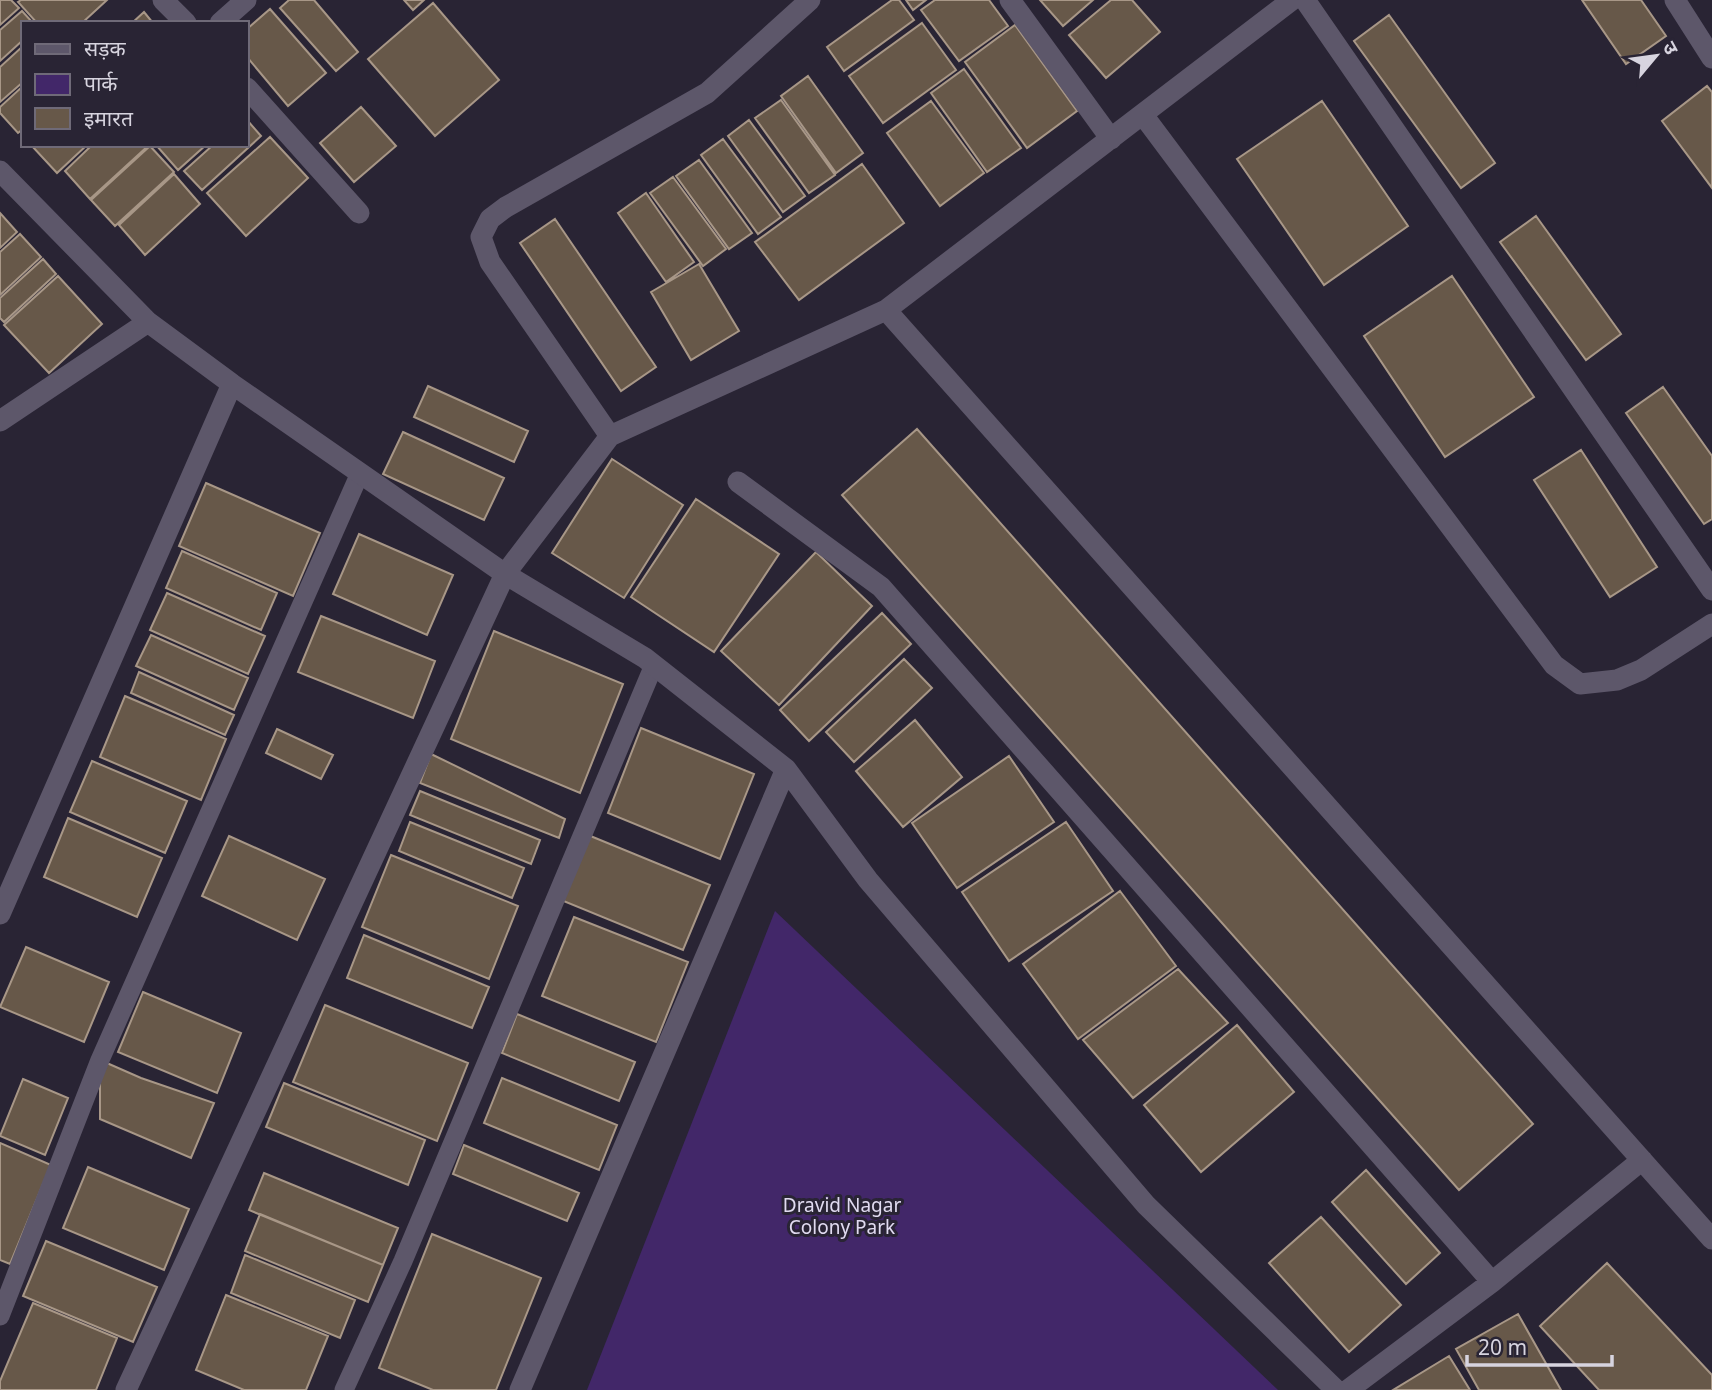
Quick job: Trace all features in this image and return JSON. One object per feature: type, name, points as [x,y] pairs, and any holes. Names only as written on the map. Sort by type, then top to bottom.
[{"type":"street","points":[[163,0],[184,21]]},
{"type":"street","points":[[222,21],[246,0]]},
{"type":"street","points":[[610,436],[490,262],[481,237],[490,219],[506,207],[707,93],[810,0]]},
{"type":"street","points":[[1010,0],[1111,139]]},
{"type":"street","points":[[126,1390],[505,574],[610,436],[886,310],[1292,0]]},
{"type":"street","points":[[1305,0],[1712,590]]},
{"type":"street","points":[[1675,0],[1710,49]]},
{"type":"street","points":[[248,89],[359,213]]},
{"type":"street","points":[[1143,115],[1554,665],[1580,684],[1617,680],[1641,670],[1712,624]]},
{"type":"street","points":[[0,171],[148,322],[232,384],[505,574],[645,658],[786,769],[868,880],[1146,1205],[1335,1390]]},
{"type":"street","points":[[886,310],[1712,1239]]},
{"type":"street","points":[[0,421],[148,322]]},
{"type":"street","points":[[0,915],[232,384]]},
{"type":"street","points":[[738,482],[881,587],[1492,1282]]},
{"type":"street","points":[[520,1390],[786,769]]},
{"type":"street","points":[[1348,1390],[1492,1282],[1642,1160]]},
{"type":"lane","points":[[0,1316],[100,1060],[360,474]]},
{"type":"lane","points":[[344,1390],[403,1261],[654,665]]},
{"type":"green space","name":"Dravid Nagar Colony Park","points":[[775,911],[1278,1390],[587,1390]]},
{"type":"building","points":[[0,0],[11,0],[19,8],[0,25]]},
{"type":"building","points":[[107,0],[84,21],[35,21],[18,2]]},
{"type":"building","points":[[289,0],[314,0],[358,52],[336,71],[280,8]]},
{"type":"building","points":[[404,0],[424,0],[413,10]]},
{"type":"building","points":[[892,0],[899,0],[914,20],[844,71],[827,47]]},
{"type":"building","points":[[906,0],[926,0],[913,10]]},
{"type":"building","points":[[935,0],[989,0],[1008,26],[959,61],[921,10]]},
{"type":"building","points":[[1040,0],[1093,0],[1063,26]]},
{"type":"building","points":[[1111,0],[1132,0],[1160,32],[1106,78],[1069,35]]},
{"type":"building","points":[[1582,0],[1641,0],[1666,36],[1626,64]]},
{"type":"building","points":[[433,3],[499,80],[435,136],[368,59]]},
{"type":"building","points":[[270,9],[326,73],[288,106],[248,58],[248,28]]},
{"type":"building","points":[[22,11],[31,21],[21,21],[21,42],[0,61],[0,30]]},
{"type":"building","points":[[144,12],[151,21],[134,21]]},
{"type":"building","points":[[1389,15],[1495,163],[1461,188],[1354,41]]},
{"type":"building","points":[[922,23],[956,70],[883,123],[849,76]]},
{"type":"building","points":[[1015,25],[1077,111],[1027,148],[965,62]]},
{"type":"building","points":[[21,48],[21,84],[0,102],[0,67]]},
{"type":"building","points":[[964,69],[1021,148],[987,172],[931,93]]},
{"type":"building","points":[[808,76],[863,153],[836,173],[781,96]]},
{"type":"building","points":[[1707,86],[1712,92],[1712,188],[1662,121]]},
{"type":"building","points":[[21,88],[21,131],[18,133],[0,113],[0,107]]},
{"type":"building","points":[[781,100],[835,175],[809,193],[755,118]]},
{"type":"building","points":[[931,101],[984,173],[940,206],[887,133]]},
{"type":"building","points":[[1322,101],[1408,226],[1324,285],[1237,159]]},
{"type":"building","points":[[361,107],[396,146],[354,182],[320,143]]},
{"type":"building","points":[[749,120],[805,196],[783,212],[728,136]]},
{"type":"building","points":[[248,121],[261,136],[202,190],[184,171],[211,147],[248,147]]},
{"type":"building","points":[[270,137],[308,178],[246,236],[207,193]]},
{"type":"building","points":[[723,139],[781,217],[758,234],[701,155]]},
{"type":"building","points":[[33,147],[85,147],[57,173]]},
{"type":"building","points":[[90,147],[147,147],[90,199],[65,171]]},
{"type":"building","points":[[149,147],[174,172],[115,226],[91,200]]},
{"type":"building","points":[[158,147],[204,147],[178,170]]},
{"type":"building","points":[[699,160],[752,233],[729,249],[676,176]]},
{"type":"building","points":[[862,164],[904,223],[799,300],[755,242]]},
{"type":"building","points":[[174,174],[200,204],[145,255],[119,225]]},
{"type":"building","points":[[673,177],[726,249],[703,266],[650,193]]},
{"type":"building","points":[[646,193],[694,262],[666,282],[618,213]]},
{"type":"building","points":[[0,213],[17,232],[0,248]]},
{"type":"building","points":[[1536,216],[1621,334],[1586,360],[1500,242]]},
{"type":"building","points":[[555,219],[656,367],[621,391],[520,243]]},
{"type":"building","points":[[20,234],[41,257],[0,295],[0,252]]},
{"type":"building","points":[[43,259],[56,274],[4,322],[0,318],[0,298]]},
{"type":"building","points":[[699,264],[739,331],[691,360],[651,292]]},
{"type":"building","points":[[58,276],[102,324],[49,373],[4,325]]},
{"type":"building","points":[[1452,276],[1534,397],[1445,457],[1364,336]]},
{"type":"building","points":[[428,386],[528,431],[514,462],[414,417]]},
{"type":"building","points":[[1663,387],[1712,456],[1712,519],[1704,524],[1626,413]]},
{"type":"building","points":[[917,429],[1533,1124],[1459,1190],[842,495]]},
{"type":"building","points":[[403,432],[504,478],[484,520],[383,474]]},
{"type":"building","points":[[1581,450],[1657,567],[1610,597],[1534,480]]},
{"type":"building","points":[[612,459],[683,505],[624,598],[552,553]]},
{"type":"building","points":[[206,483],[320,533],[293,596],[179,546]]},
{"type":"building","points":[[696,499],[779,554],[714,652],[631,597]]},
{"type":"building","points":[[359,534],[453,575],[427,635],[333,594]]},
{"type":"building","points":[[182,551],[277,593],[261,630],[166,588]]},
{"type":"building","points":[[816,552],[872,606],[779,705],[721,651]]},
{"type":"building","points":[[167,593],[265,636],[248,674],[150,630]]},
{"type":"building","points":[[882,613],[911,644],[809,741],[780,710]]},
{"type":"building","points":[[321,616],[435,661],[413,718],[298,672]]},
{"type":"building","points":[[494,631],[623,684],[580,793],[451,739]]},
{"type":"building","points":[[151,635],[248,678],[234,710],[136,666]]},
{"type":"building","points":[[904,659],[932,688],[854,762],[826,732]]},
{"type":"building","points":[[139,672],[234,715],[225,735],[131,693]]},
{"type":"building","points":[[125,696],[226,739],[201,800],[100,757]]},
{"type":"building","points":[[915,720],[962,777],[903,827],[856,771]]},
{"type":"building","points":[[641,728],[754,774],[720,859],[608,813]]},
{"type":"building","points":[[277,729],[333,755],[321,779],[266,753]]},
{"type":"building","points":[[431,754],[565,819],[559,838],[420,783]]},
{"type":"building","points":[[1009,756],[1054,822],[957,888],[912,823]]},
{"type":"building","points":[[92,761],[187,801],[165,853],[70,812]]},
{"type":"building","points":[[420,791],[540,840],[531,864],[410,815]]},
{"type":"building","points":[[68,818],[162,858],[137,917],[44,877]]},
{"type":"building","points":[[410,822],[524,868],[512,898],[399,851]]},
{"type":"building","points":[[1066,822],[1113,891],[1009,961],[962,892]]},
{"type":"building","points":[[588,835],[710,885],[683,950],[561,900]]},
{"type":"building","points":[[229,836],[325,879],[297,940],[202,896]]},
{"type":"building","points":[[391,855],[518,906],[489,979],[362,927]]},
{"type":"building","points":[[1120,891],[1176,966],[1078,1039],[1023,964]]},
{"type":"building","points":[[574,917],[688,962],[656,1042],[542,996]]},
{"type":"building","points":[[364,935],[489,987],[472,1028],[347,978]]},
{"type":"building","points":[[26,947],[109,982],[84,1042],[0,1007]]},
{"type":"building","points":[[1178,969],[1228,1023],[1133,1098],[1083,1040]]},
{"type":"building","points":[[143,992],[241,1033],[217,1093],[118,1052]]},
{"type":"building","points":[[325,1005],[468,1063],[437,1141],[293,1082]]},
{"type":"building","points":[[517,1014],[635,1062],[619,1101],[502,1053]]},
{"type":"building","points":[[1237,1025],[1294,1092],[1201,1172],[1144,1105]]},
{"type":"building","points":[[100,1060],[141,1078],[214,1103],[191,1158],[100,1119]]},
{"type":"building","points":[[502,1078],[617,1125],[599,1170],[484,1123]]},
{"type":"building","points":[[23,1079],[68,1098],[45,1155],[0,1136]]},
{"type":"building","points":[[284,1083],[425,1140],[408,1185],[266,1127]]},
{"type":"building","points":[[0,1143],[51,1165],[10,1264],[0,1260]]},
{"type":"building","points":[[464,1145],[579,1193],[567,1221],[453,1174]]},
{"type":"building","points":[[88,1167],[189,1209],[164,1270],[63,1228]]},
{"type":"building","points":[[1366,1170],[1440,1253],[1406,1284],[1332,1202]]},
{"type":"building","points":[[264,1173],[398,1228],[383,1265],[249,1210]]},
{"type":"building","points":[[260,1214],[383,1265],[368,1302],[245,1251]]},
{"type":"building","points":[[1321,1217],[1401,1305],[1349,1352],[1269,1263]]},
{"type":"building","points":[[432,1234],[541,1278],[496,1390],[433,1390],[379,1368]]},
{"type":"building","points":[[46,1241],[157,1287],[133,1342],[23,1296]]},
{"type":"building","points":[[245,1255],[355,1300],[340,1338],[231,1293]]},
{"type":"building","points":[[1607,1263],[1712,1375],[1712,1390],[1599,1390],[1540,1326]]},
{"type":"building","points":[[226,1295],[328,1336],[306,1390],[244,1390],[196,1370]]},
{"type":"building","points":[[33,1303],[117,1338],[96,1390],[0,1390],[0,1381]]},
{"type":"building","points":[[1518,1314],[1561,1390],[1479,1390],[1456,1349]]},
{"type":"building","points":[[1449,1356],[1470,1390],[1393,1390]]}]
